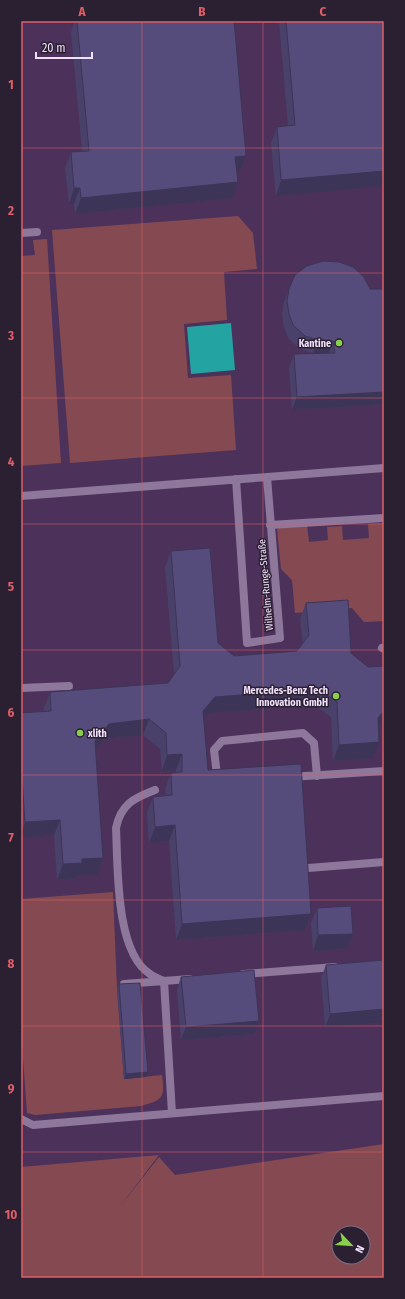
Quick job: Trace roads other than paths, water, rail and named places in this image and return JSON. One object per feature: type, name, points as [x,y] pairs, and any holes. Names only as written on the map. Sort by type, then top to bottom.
[{"type":"lane","points":[[21,233],[37,232]]},
{"type":"lane","points":[[21,496],[384,468]]},
{"type":"lane","name":"Wilhelm-Runge-Straße","points":[[236,479],[247,642],[280,638],[266,477]]},
{"type":"lane","points":[[270,525],[384,518]]},
{"type":"lane","points":[[21,688],[69,686]]},
{"type":"lane","points":[[224,782],[217,775],[214,750],[222,741],[304,733],[314,743],[317,776]]},
{"type":"lane","points":[[278,778],[384,771]]},
{"type":"lane","points":[[155,790],[136,797],[125,806],[118,818],[116,828],[121,918],[128,944],[137,961],[149,974],[164,981]]},
{"type":"lane","points":[[308,868],[384,862]]},
{"type":"lane","points":[[234,975],[345,966]]},
{"type":"lane","points":[[119,984],[195,978]]},
{"type":"lane","points":[[164,981],[172,1113]]},
{"type":"lane","points":[[21,1119],[33,1125],[384,1096]]},
{"type":"place","name":"Kantine","points":[[339,343]]},
{"type":"place","name":"Mercedes-Benz Tech Innovation GmbH","points":[[336,696]]},
{"type":"place","name":"xlith","points":[[80,733]]}]
